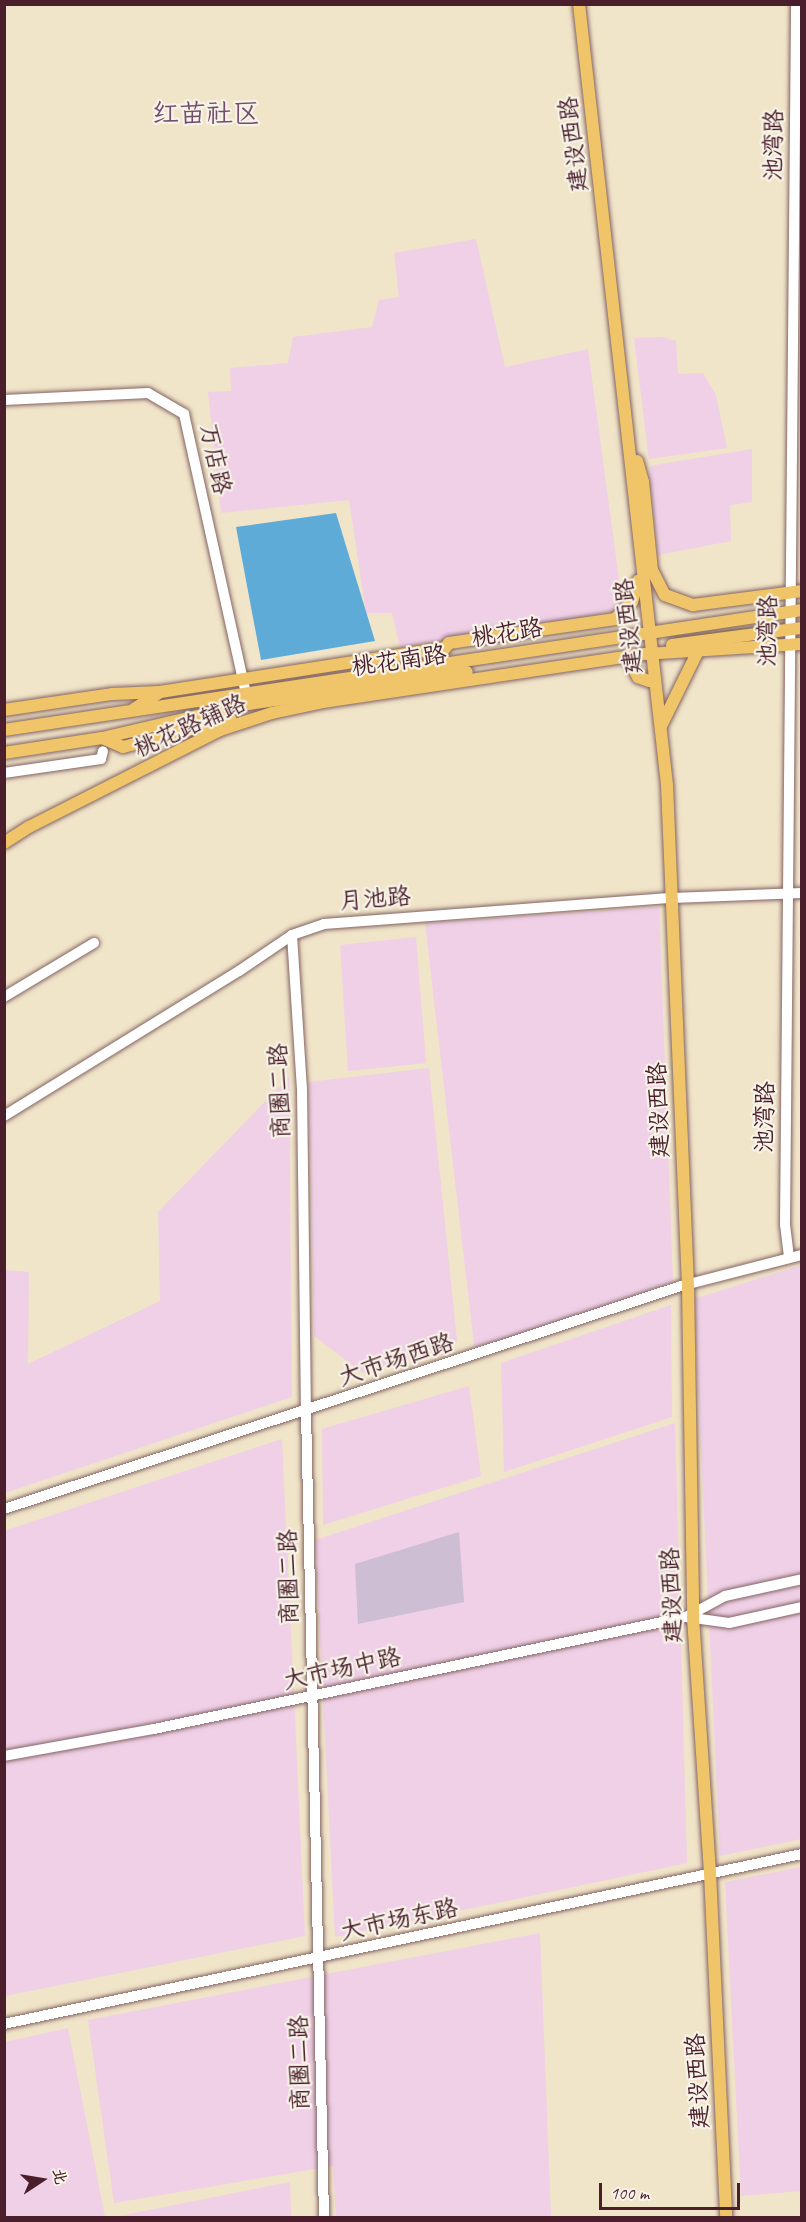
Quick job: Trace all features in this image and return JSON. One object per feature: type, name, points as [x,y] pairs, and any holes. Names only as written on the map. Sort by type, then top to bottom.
[{"type":"main road","name":"建设西路","points":[[574,4],[638,581],[647,633]]},
{"type":"main road","name":"建设西路","points":[[579,4],[628,429],[649,651],[667,784],[668,898]]},
{"type":"main road","points":[[628,429],[643,482],[652,570],[665,595],[693,605],[795,592]]},
{"type":"main road","points":[[102,738],[123,747],[228,719],[430,672],[449,644],[615,619],[632,602],[638,581]]},
{"type":"main road","name":"桃花路","points":[[4,730],[246,694],[430,672],[647,633],[795,611]]},
{"type":"main road","name":"桃花南路","points":[[4,753],[102,738],[248,704],[430,672],[649,651],[795,629]]},
{"type":"main road","name":"桃花路辅路","points":[[4,843],[220,730],[272,713],[323,702],[627,657],[649,651],[698,651],[801,644]]},
{"type":"main road","points":[[4,710],[113,694],[160,692],[445,648]]},
{"type":"main road","name":"建设西路","points":[[649,651],[649,681],[660,785],[668,898],[684,1285],[691,1616],[726,2217]]},
{"type":"main road","points":[[661,727],[698,651]]},
{"type":"main road","points":[[627,657],[638,677],[649,681]]},
{"type":"main road","points":[[130,711],[160,692]]},
{"type":"main road","name":"建设西路","points":[[706,1873],[719,2217]]},
{"type":"street","name":"池湾路","points":[[789,1257],[784,1225],[788,644],[795,629],[796,4]]},
{"type":"street","name":"万店路","points":[[4,400],[148,393],[184,414],[246,694]]},
{"type":"street","points":[[165,736],[170,756]]},
{"type":"street","points":[[4,773],[101,759],[104,751]]},
{"type":"street","name":"月池路","points":[[4,1116],[239,971],[292,935],[324,924],[668,898],[801,893]]},
{"type":"street","name":"商圈二路","points":[[292,935],[302,1088],[306,1411],[324,2217]]},
{"type":"street","points":[[4,997],[94,943]]},
{"type":"street","name":"大市场西路","points":[[4,1509],[684,1285],[801,1255]]},
{"type":"street","name":"大市场中路","points":[[4,1756],[312,1696],[691,1616],[725,1596],[801,1579]]},
{"type":"street","name":"大市场中路","points":[[691,1616],[729,1623],[801,1607]]},
{"type":"street","name":"大市场东路","points":[[4,2024],[534,1913],[706,1873],[801,1854]]},
{"type":"shaded area","points":[[476,239],[505,367],[588,349],[623,610],[400,647],[392,613],[366,613],[349,500],[221,513],[208,392],[231,391],[230,368],[288,363],[293,337],[372,327],[379,300],[399,297],[394,253]]},
{"type":"shaded area","points":[[662,337],[676,341],[678,374],[703,373],[716,395],[727,448],[649,459],[634,338]]},
{"type":"shaded area","points":[[752,449],[752,502],[730,505],[731,541],[658,555],[649,466]]},
{"type":"shaded area","points":[[659,907],[673,1282],[475,1353],[425,923]]},
{"type":"shaded area","points":[[416,937],[426,1063],[348,1071],[340,945]]},
{"type":"shaded area","points":[[429,1068],[457,1341],[363,1373],[314,1336],[309,1082]]},
{"type":"shaded area","points":[[289,1077],[292,1397],[5,1493],[5,1270],[29,1272],[28,1364],[160,1301],[158,1212]]},
{"type":"shaded area","points":[[801,1265],[801,1839],[720,1856],[694,1299]]},
{"type":"shaded area","points":[[671,1305],[672,1417],[504,1472],[501,1363]]},
{"type":"shaded area","points":[[469,1386],[481,1476],[323,1525],[322,1429]]},
{"type":"shaded area","points":[[675,1423],[687,1863],[335,1937],[315,1540]]},
{"type":"shaded area","points":[[282,1439],[305,1936],[5,1996],[4,1531]]},
{"type":"shaded area","points":[[459,1532],[464,1602],[358,1624],[355,1564]]},
{"type":"shaded area","points":[[801,1867],[801,2191],[741,2196],[725,1882]]},
{"type":"shaded area","points":[[540,1933],[551,2217],[336,2217],[333,2166],[114,2203],[88,2020]]},
{"type":"shaded area","points":[[68,2028],[105,2217],[5,2217],[5,2042]]},
{"type":"shaded area","points":[[290,2182],[291,2217],[114,2217]]},
{"type":"green space","points":[[784,622],[785,634],[675,645],[674,637]]},
{"type":"water","points":[[336,513],[375,641],[261,660],[236,527]]},
{"type":"district","name":"红苗社区","points":[[206,114]]}]
